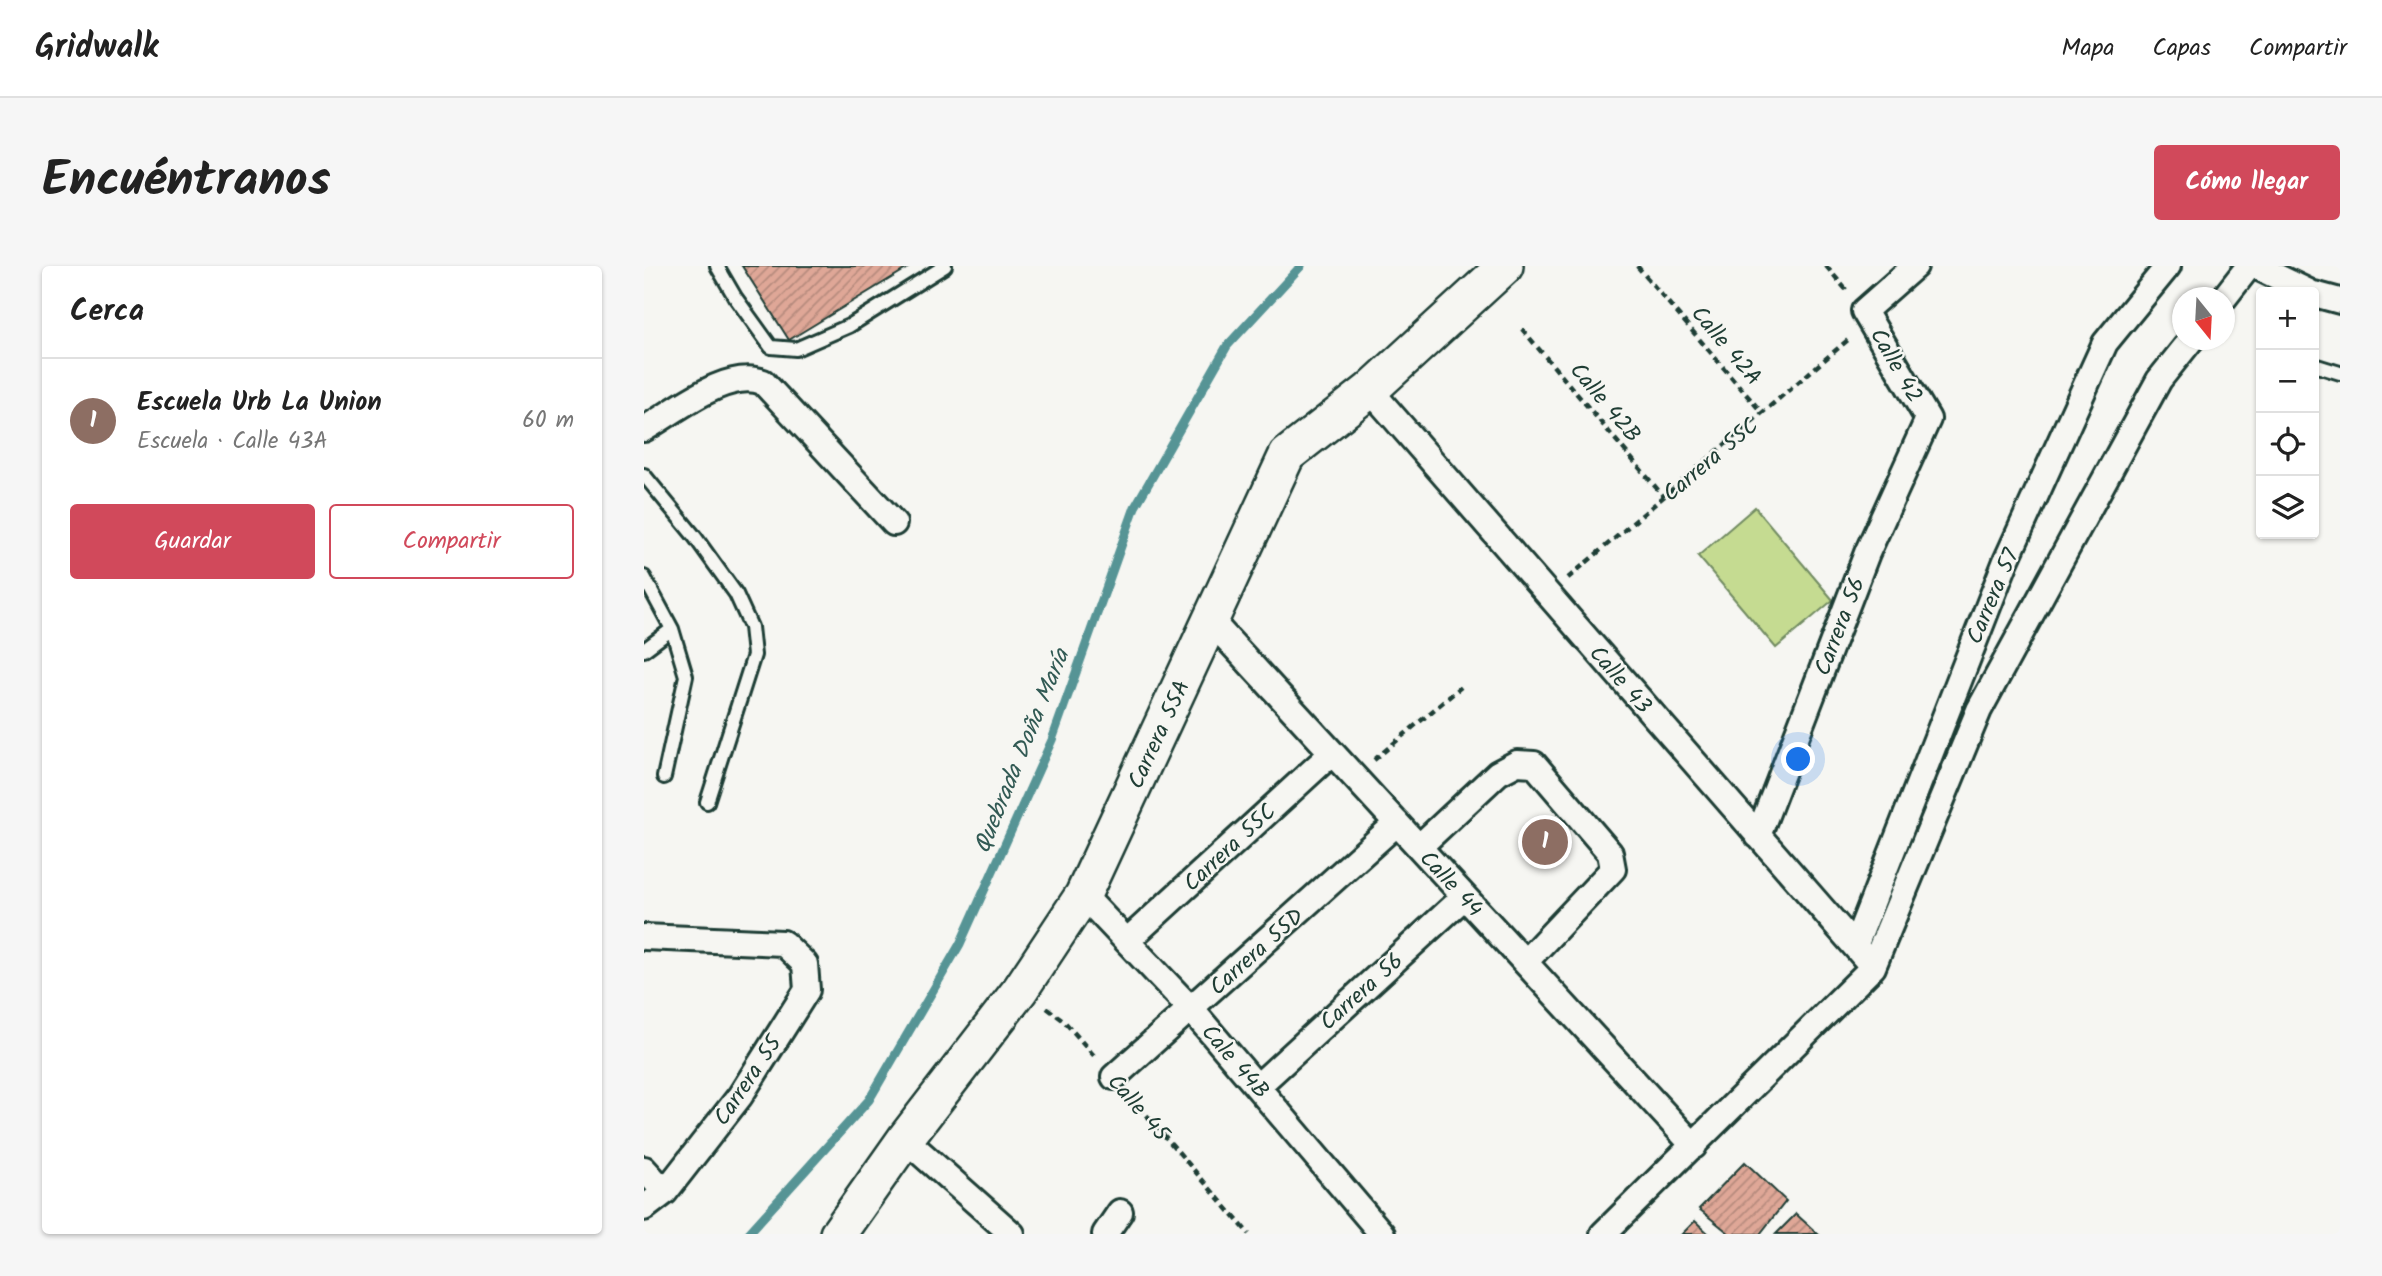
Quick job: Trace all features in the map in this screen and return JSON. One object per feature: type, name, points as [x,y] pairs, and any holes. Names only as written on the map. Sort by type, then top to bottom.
[{"type":"street","name":"Carrera 55A","points":[[838,1234],[905,1139],[1020,990],[1083,895],[1287,455],[1370,390],[1506,266]]},
{"type":"street","points":[[1868,315],[1915,266]]},
{"type":"street","name":"Carrera 57","points":[[1854,946],[2006,561],[2105,343],[2168,266]]},
{"type":"street","points":[[2233,287],[2249,266]]},
{"type":"street","points":[[2255,266],[2297,287]]},
{"type":"street","points":[[2319,295],[2340,301]]},
{"type":"street","name":"Calle 42","points":[[1868,315],[1928,419]]},
{"type":"street","name":"Carrera 57","points":[[1873,967],[1979,710],[2159,380],[2183,350]]},
{"type":"street","points":[[650,426],[729,380],[749,377],[763,382],[894,523]]},
{"type":"street","name":"Calle 43","points":[[1370,390],[1873,967]]},
{"type":"street","name":"Carrera 56","points":[[1758,836],[1867,553],[1928,419]]},
{"type":"street","name":"Calle 44","points":[[1210,620],[1695,1146]]},
{"type":"street","name":"Carrera 55C","points":[[1127,941],[1332,752]]},
{"type":"street","points":[[1419,847],[1498,773],[1517,763],[1534,764],[1610,853],[1613,869],[1604,883],[1525,962]]},
{"type":"street","name":"Carrera 55D","points":[[1114,1077],[1397,823]]},
{"type":"street","name":"Cale 44B","points":[[1083,895],[1191,1009],[1382,1234]]},
{"type":"street","name":"Carrera 56","points":[[1258,1086],[1464,897]]},
{"type":"street","name":"Carrera 55","points":[[644,937],[783,943],[804,964],[807,990],[740,1096],[665,1192],[644,1208]]},
{"type":"street","points":[[1603,1234],[1695,1146],[1873,967]]},
{"type":"street","points":[[905,1139],[1012,1234]]},
{"type":"street","points":[[644,1170],[665,1192]]},
{"type":"street","points":[[1105,1234],[1120,1212]]},
{"type":"lane","points":[[717,266],[735,298],[771,347],[796,349],[849,326],[945,266]]},
{"type":"lane","points":[[2319,367],[2340,373]]},
{"type":"lane","points":[[644,475],[695,537],[736,594],[751,627],[754,655],[707,802]]},
{"type":"lane","points":[[644,577],[672,629],[686,676],[664,777]]},
{"type":"lane","points":[[644,650],[672,629]]},
{"type":"path","name":"Calle 42A","points":[[1637,266],[1763,414]]},
{"type":"path","name":"Carrera 55C","points":[[1547,595],[1763,414],[1868,315]]},
{"type":"path","name":"Calle 42B","points":[[1522,329],[1664,497]]},
{"type":"path","points":[[1354,776],[1461,687]]},
{"type":"path","name":"Calle 45","points":[[1020,990],[1063,1020],[1249,1234]]},
{"type":"green space","points":[[1755,507],[1833,600],[1776,648],[1698,556]]},
{"type":"building","points":[[742,266],[911,266],[789,340]]},
{"type":"building","points":[[1745,1162],[1786,1201],[1760,1234],[1730,1234],[1699,1209]]},
{"type":"building","points":[[1796,1214],[1818,1234],[1776,1234]]},
{"type":"building","points":[[1695,1221],[1709,1234],[1682,1234]]},
{"type":"waterway","name":"Quebrada Doña María","points":[[748,1234],[869,1100],[960,944],[1052,740],[1135,507],[1227,346],[1301,266]]},
{"type":"place","name":"Escuela Urb La Union","points":[[1545,842]]}]
